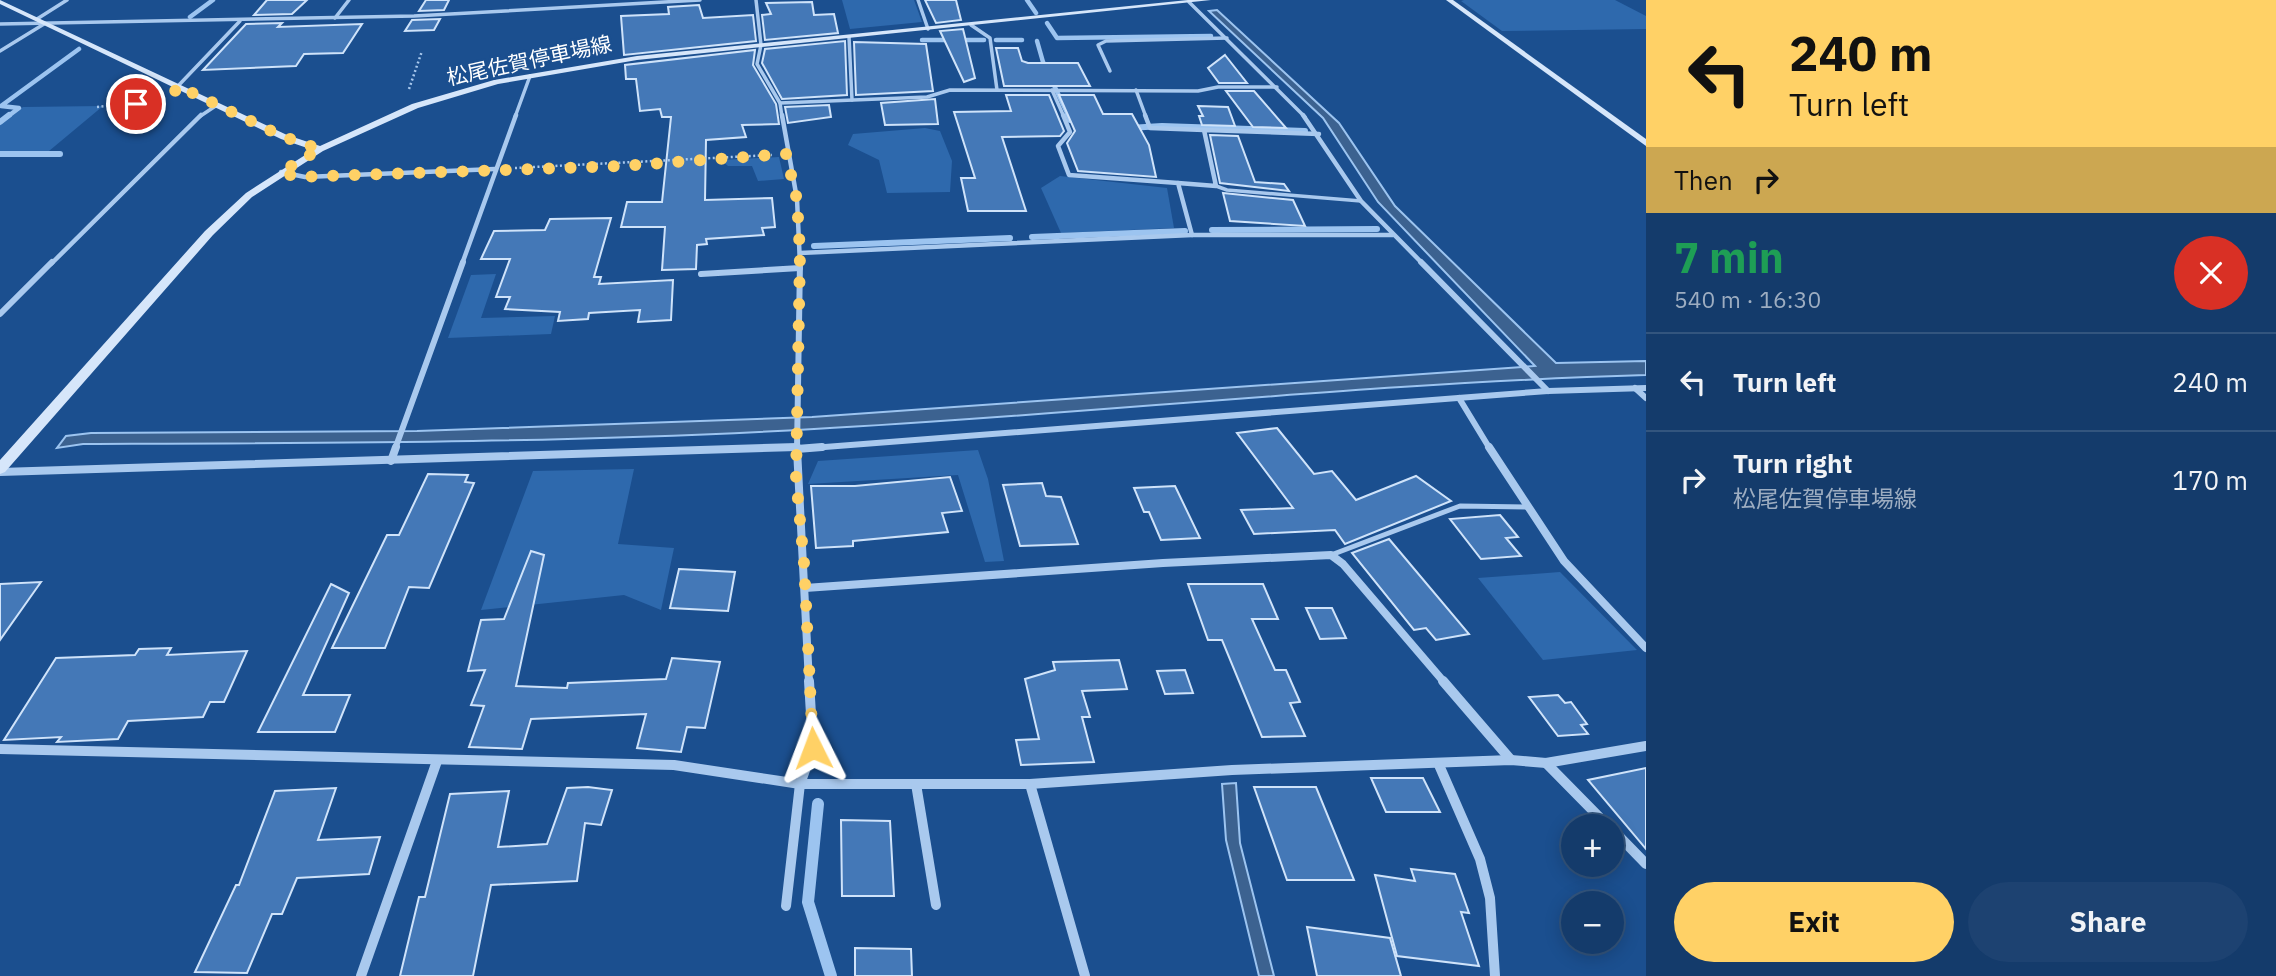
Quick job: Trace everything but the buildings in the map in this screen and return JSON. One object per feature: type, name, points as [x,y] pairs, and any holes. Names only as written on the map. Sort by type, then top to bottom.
[{"type":"main road","name":"松尾佐賀停車場線","points":[[0,470],[209,233],[249,195],[320,149],[415,106],[530,76],[637,58],[1209,0]]},
{"type":"main road","points":[[1449,0],[1646,143]]},
{"type":"main road","points":[[0,1],[284,137],[320,149]]},
{"type":"street","points":[[0,51],[67,0]]},
{"type":"street","points":[[335,18],[349,0]]},
{"type":"street","points":[[565,8],[569,0]]},
{"type":"street","points":[[0,24],[41,21],[335,18],[699,0]]},
{"type":"street","points":[[756,0],[761,46],[757,64],[780,103],[786,154],[797,200],[800,253],[797,449],[813,748],[800,784],[786,906]]},
{"type":"street","points":[[918,0],[928,29]]},
{"type":"street","points":[[1189,2],[1278,88],[1319,134],[1361,201],[1548,391]]},
{"type":"street","points":[[178,86],[241,20]]},
{"type":"street","points":[[971,25],[990,38],[998,90]]},
{"type":"street","points":[[849,37],[852,100]]},
{"type":"street","points":[[1110,71],[1098,45],[1106,41],[1228,38]]},
{"type":"street","points":[[391,461],[530,76]]},
{"type":"street","points":[[780,103],[927,97],[950,90],[1059,92],[1278,88]]},
{"type":"street","points":[[1052,90],[1070,132],[1058,146],[1069,175],[1216,186],[1204,130]]},
{"type":"street","points":[[1136,90],[1149,125],[1319,134]]},
{"type":"street","points":[[0,314],[206,110],[217,105]]},
{"type":"street","points":[[281,172],[305,177],[495,169]]},
{"type":"street","points":[[1178,183],[1192,235]]},
{"type":"street","points":[[800,253],[1192,235],[1393,235]]},
{"type":"street","points":[[701,274],[800,268]]},
{"type":"street","points":[[1635,388],[1646,398]]},
{"type":"street","points":[[0,470],[797,449],[1548,391],[1646,388]]},
{"type":"street","points":[[1459,398],[1526,507],[1564,561],[1646,648]]},
{"type":"street","points":[[805,587],[1163,563],[1331,555],[1343,564],[1511,760]]},
{"type":"street","points":[[0,749],[674,765],[800,784],[916,785],[1030,784],[1232,770],[1439,765],[1511,760],[1546,763],[1646,746]]},
{"type":"street","points":[[361,976],[437,761]]},
{"type":"street","points":[[1546,763],[1596,814]]},
{"type":"street","points":[[1439,765],[1480,859],[1490,898],[1494,976]]},
{"type":"street","points":[[1030,784],[1085,976]]},
{"type":"street","points":[[916,785],[936,905]]},
{"type":"street","points":[[1624,842],[1646,864]]},
{"type":"lane","points":[[1216,186],[1227,190],[1361,201]]},
{"type":"lane","points":[[1331,555],[1460,506],[1526,507]]},
{"type":"path","points":[[415,106],[409,89],[422,51]]},
{"type":"path","points":[[97,107],[156,103],[174,94],[178,86]]},
{"type":"path","points":[[495,169],[621,166],[786,154]]},
{"type":"shaded area","points":[[842,0],[914,0],[922,22],[850,29]]},
{"type":"shaded area","points":[[1615,0],[1646,16],[1646,29],[1502,31],[1461,1]]},
{"type":"shaded area","points":[[1217,10],[1339,123],[1395,206],[1556,363],[1646,361],[1646,375],[1438,385],[918,423],[723,434],[448,441],[83,444],[57,448],[66,436],[91,433],[417,431],[812,417],[1535,366],[1378,202],[1323,118],[1209,11]]},
{"type":"shaded area","points":[[103,106],[49,151],[0,151],[0,124],[23,107]]},
{"type":"shaded area","points":[[925,128],[940,131],[952,161],[950,192],[887,193],[879,160],[848,145],[853,134]]},
{"type":"shaded area","points":[[779,157],[784,179],[758,181],[752,166],[728,166],[721,160]]},
{"type":"shaded area","points":[[1060,176],[1167,188],[1174,228],[1061,233],[1041,188]]},
{"type":"shaded area","points":[[496,274],[481,318],[555,316],[551,334],[448,338],[471,275]]},
{"type":"shaded area","points":[[978,450],[988,479],[1004,561],[985,562],[958,475],[808,484],[818,461]]},
{"type":"shaded area","points":[[634,469],[618,544],[674,548],[661,610],[624,595],[481,610],[533,471]]},
{"type":"shaded area","points":[[1560,572],[1637,650],[1543,660],[1478,578]]},
{"type":"shaded area","points":[[1236,783],[1240,843],[1274,976],[1259,976],[1226,840],[1222,784]]},
{"type":"waterway","points":[[190,17],[213,0]]},
{"type":"waterway","points":[[1027,0],[1036,13]]},
{"type":"waterway","points":[[1047,23],[1057,38],[1211,36]]},
{"type":"waterway","points":[[922,40],[984,40]]},
{"type":"waterway","points":[[996,40],[1022,40]]},
{"type":"waterway","points":[[1037,41],[1043,62],[1069,117]]},
{"type":"waterway","points":[[7,117],[19,108],[1,106],[79,49]]},
{"type":"waterway","points":[[0,122],[9,115]]},
{"type":"waterway","points":[[1068,115],[1070,120]]},
{"type":"waterway","points":[[1129,128],[1162,126],[1305,131]]},
{"type":"waterway","points":[[0,154],[60,154]]},
{"type":"waterway","points":[[1212,230],[1377,229]]},
{"type":"waterway","points":[[1032,237],[1185,231]]},
{"type":"waterway","points":[[814,246],[1010,238]]},
{"type":"waterway","points":[[818,804],[808,902],[831,976]]},
{"type":"route","points":[[136,104],[164,101],[174,94],[178,86],[284,137],[320,149],[281,172],[297,177],[621,166],[786,154],[797,200],[800,253],[796,478],[804,563],[813,748]]}]
